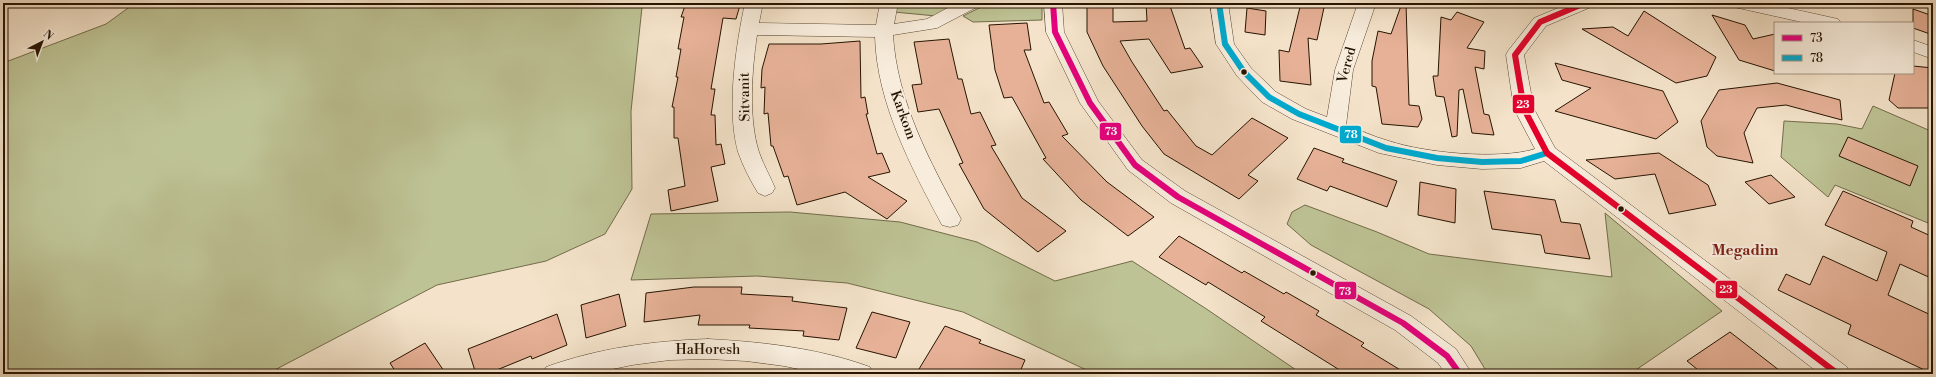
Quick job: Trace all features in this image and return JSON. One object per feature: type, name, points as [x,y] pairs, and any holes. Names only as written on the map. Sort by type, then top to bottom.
[{"type":"street","name":"Sitvanit","points":[[754,3],[748,29],[743,92],[748,147],[765,188]]},
{"type":"street","name":"Karkom","points":[[889,3],[884,31],[888,70],[900,112],[931,187],[950,219]]},
{"type":"street","points":[[748,29],[884,31],[931,24],[971,3]]},
{"type":"street","points":[[1053,3],[1055,32],[1090,103],[1135,165],[1178,197],[1403,323],[1448,356],[1460,374]]},
{"type":"street","points":[[1219,3],[1220,19],[1225,44],[1244,72],[1269,97],[1299,114],[1386,148],[1437,158],[1482,162],[1521,161],[1547,153]]},
{"type":"street","name":"Vered","points":[[1335,129],[1344,70],[1367,3]]},
{"type":"street","points":[[1585,3],[1540,22],[1515,55],[1524,109],[1547,153],[1838,374]]},
{"type":"street","points":[[1740,3],[1827,22]]},
{"type":"street","points":[[1914,46],[1933,53]]},
{"type":"street","name":"HaHoresh","points":[[555,374],[630,354],[675,349],[709,348],[763,352],[827,364],[861,374]]},
{"type":"green space","points":[[135,3],[644,3],[642,7],[631,111],[632,189],[605,234],[546,261],[437,285],[267,374],[3,374],[3,63],[106,24]]},
{"type":"green space","points":[[898,3],[957,3],[936,16],[894,12]]},
{"type":"green space","points":[[989,3],[1042,3],[1042,20],[973,22],[963,16]]},
{"type":"green space","points":[[1873,106],[1933,132],[1933,225],[1835,185],[1828,197],[1781,157],[1784,121],[1837,124],[1862,129]]},
{"type":"green space","points":[[1305,205],[1377,232],[1429,254],[1612,277],[1605,213],[1722,311],[1630,374],[1488,374],[1471,346],[1429,309],[1311,245],[1287,224],[1292,212]]},
{"type":"green space","points":[[790,212],[900,222],[977,242],[1055,281],[1132,261],[1205,308],[1302,374],[1095,374],[963,312],[847,283],[757,276],[631,280],[651,214]]},
{"type":"building","points":[[686,3],[740,5],[736,19],[723,18],[711,89],[715,89],[711,115],[715,115],[716,145],[721,144],[725,164],[711,167],[718,201],[671,211],[668,190],[685,186],[678,138],[674,138],[674,107],[672,107],[678,77],[676,77],[681,49],[678,49],[684,17],[681,17]]},
{"type":"building","points":[[1087,3],[1113,3],[1113,22],[1147,21],[1146,3],[1169,3],[1185,49],[1190,48],[1203,67],[1171,73],[1149,39],[1120,41],[1164,111],[1167,110],[1196,146],[1212,155],[1252,118],[1288,138],[1248,175],[1258,181],[1239,199],[1164,154],[1142,126],[1103,66],[1087,32]]},
{"type":"building","points":[[1301,3],[1325,3],[1317,40],[1308,38],[1311,85],[1280,81],[1279,50],[1289,52]]},
{"type":"building","points":[[1402,3],[1406,3],[1409,105],[1419,106],[1422,119],[1418,127],[1382,124],[1376,87],[1372,86],[1372,61],[1378,31],[1391,34]]},
{"type":"building","points":[[1247,8],[1266,11],[1265,35],[1245,32]]},
{"type":"building","points":[[1913,9],[1933,16],[1933,35],[1914,28]]},
{"type":"building","points":[[1644,11],[1716,57],[1707,76],[1676,83],[1582,29],[1613,27],[1628,36]]},
{"type":"building","points":[[1457,12],[1484,22],[1467,48],[1485,51],[1484,69],[1475,67],[1484,114],[1489,115],[1494,135],[1472,133],[1463,89],[1459,90],[1457,136],[1452,137],[1444,97],[1436,96],[1433,76],[1438,76],[1441,17],[1451,20]]},
{"type":"building","points":[[1712,15],[1745,25],[1753,39],[1774,34],[1774,71],[1739,60]]},
{"type":"building","points":[[1027,23],[1031,50],[1024,50],[1044,103],[1049,102],[1068,134],[1062,136],[1107,182],[1154,217],[1128,236],[1081,200],[1043,159],[1046,158],[1012,97],[1004,98],[995,70],[989,25]]},
{"type":"building","points":[[949,39],[958,79],[962,79],[971,114],[980,112],[996,145],[991,146],[1022,198],[1066,231],[1038,252],[984,209],[959,164],[963,163],[939,109],[918,112],[912,85],[922,84],[914,42]]},
{"type":"building","points":[[860,41],[861,98],[865,97],[868,114],[866,114],[877,154],[882,153],[890,172],[868,177],[907,201],[887,219],[845,192],[797,205],[788,176],[784,177],[773,146],[771,146],[768,113],[764,114],[765,87],[761,88],[762,69],[769,44],[821,44]]},
{"type":"building","points":[[1555,63],[1663,91],[1678,122],[1656,139],[1555,111],[1591,88],[1562,80]]},
{"type":"building","points":[[1914,66],[1933,68],[1933,96],[1929,108],[1898,108],[1889,100],[1895,74],[1914,74]]},
{"type":"building","points":[[1777,83],[1840,100],[1842,120],[1786,105],[1757,108],[1744,133],[1753,163],[1717,156],[1707,147],[1701,121],[1719,90]]},
{"type":"building","points":[[1848,137],[1918,166],[1910,186],[1839,156]]},
{"type":"building","points":[[1314,148],[1344,159],[1342,162],[1397,181],[1387,207],[1330,186],[1327,191],[1297,179]]},
{"type":"building","points":[[1659,153],[1708,185],[1716,205],[1669,214],[1655,174],[1615,179],[1586,160]]},
{"type":"building","points":[[1771,175],[1795,197],[1769,204],[1745,182]]},
{"type":"building","points":[[1420,182],[1456,189],[1455,223],[1418,215]]},
{"type":"building","points":[[1484,191],[1555,200],[1561,222],[1580,224],[1590,259],[1545,253],[1541,235],[1492,229]]},
{"type":"building","points":[[1843,191],[1913,221],[1911,227],[1933,237],[1933,279],[1900,264],[1888,295],[1933,316],[1933,374],[1848,334],[1851,325],[1778,290],[1786,274],[1810,285],[1823,256],[1877,281],[1887,252],[1825,225]]},
{"type":"building","points":[[1179,236],[1242,273],[1244,271],[1284,294],[1286,292],[1319,311],[1316,315],[1364,343],[1361,346],[1407,374],[1346,374],[1261,321],[1265,317],[1208,282],[1206,285],[1159,257]]},
{"type":"building","points":[[694,287],[742,287],[741,294],[793,297],[792,301],[847,308],[839,340],[803,336],[804,331],[749,328],[750,325],[698,325],[700,315],[644,322],[646,293]]},
{"type":"building","points":[[619,294],[626,326],[586,338],[581,305]]},
{"type":"building","points":[[872,312],[910,322],[896,358],[856,348]]},
{"type":"building","points":[[557,314],[567,345],[532,359],[531,356],[487,374],[476,374],[468,349]]},
{"type":"building","points":[[945,326],[981,340],[979,343],[1025,360],[1019,374],[916,374]]},
{"type":"building","points":[[1730,332],[1784,374],[1703,374],[1687,361]]},
{"type":"building","points":[[425,343],[446,374],[397,374],[390,363]]},
{"type":"transit line","name":"73","points":[[1053,3],[1055,32],[1090,103],[1135,165],[1178,197],[1403,323],[1447,356],[1460,374]]},
{"type":"transit line","name":"78","points":[[1219,3],[1220,19],[1225,44],[1244,72],[1269,97],[1299,114],[1386,148],[1437,158],[1482,162],[1521,161],[1547,153]]},
{"type":"transit line","name":"23","points":[[1585,3],[1540,22],[1515,55],[1524,109],[1547,153],[1838,374]]},
{"type":"district","name":"Megadim","points":[[1745,250]]}]
